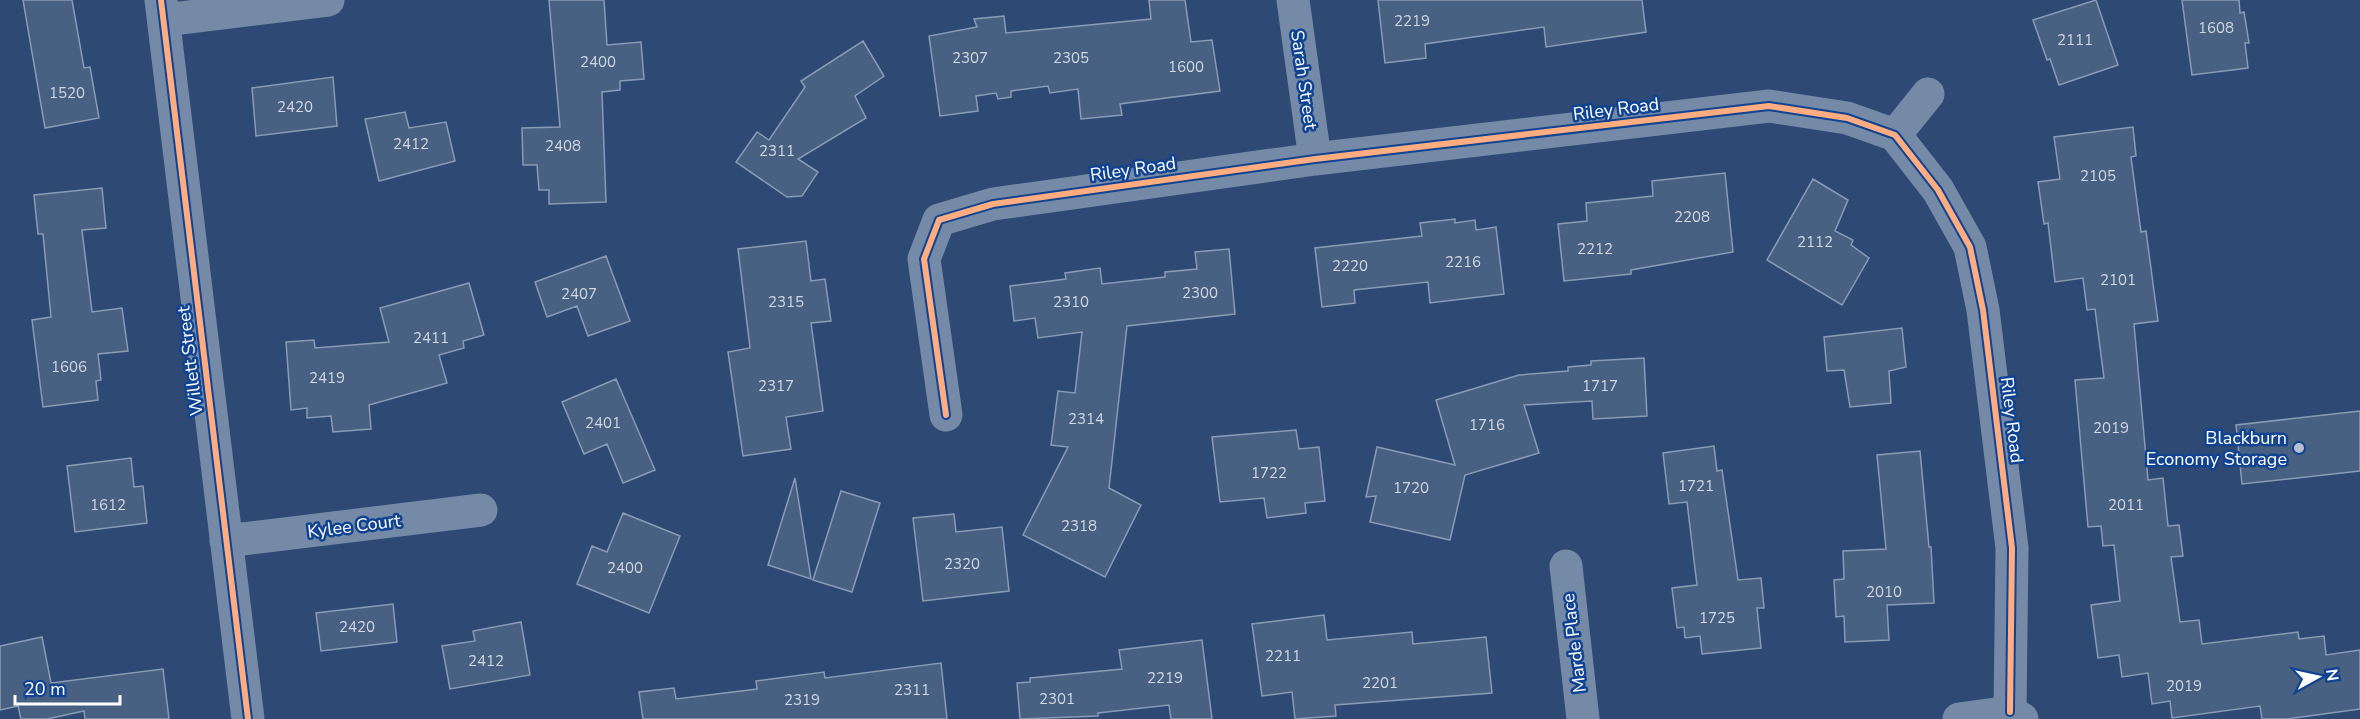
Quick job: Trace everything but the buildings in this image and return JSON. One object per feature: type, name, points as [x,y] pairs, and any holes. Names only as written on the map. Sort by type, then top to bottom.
[{"type":"street","points":[[163,10],[328,0]]},
{"type":"street","name":"Sarah Street","points":[[1293,0],[1315,159]]},
{"type":"street","name":"Willett Street","points":[[163,10],[248,719]]},
{"type":"street","points":[[1895,135],[1928,94]]},
{"type":"street","name":"Riley Road","points":[[946,415],[924,259],[939,220],[993,204],[1315,159],[1769,106],[1847,118],[1895,135],[1938,190],[1970,247],[1983,310],[2012,548],[2016,716]]},
{"type":"street","name":"Kylee Court","points":[[226,541],[481,510]]},
{"type":"street","name":"Marde Place","points":[[1566,566],[1583,719]]},
{"type":"street","points":[[1959,719],[2016,716]]},
{"type":"cycle path","points":[[161,0],[248,719]]},
{"type":"cycle path","points":[[946,415],[924,259],[939,220],[993,204],[1315,159],[1769,106],[1847,118],[1895,135],[1938,190],[1970,247],[1983,310],[2012,548],[2010,712]]},
{"type":"place","name":"Blackburn Economy Storage","points":[[2299,448]]}]
